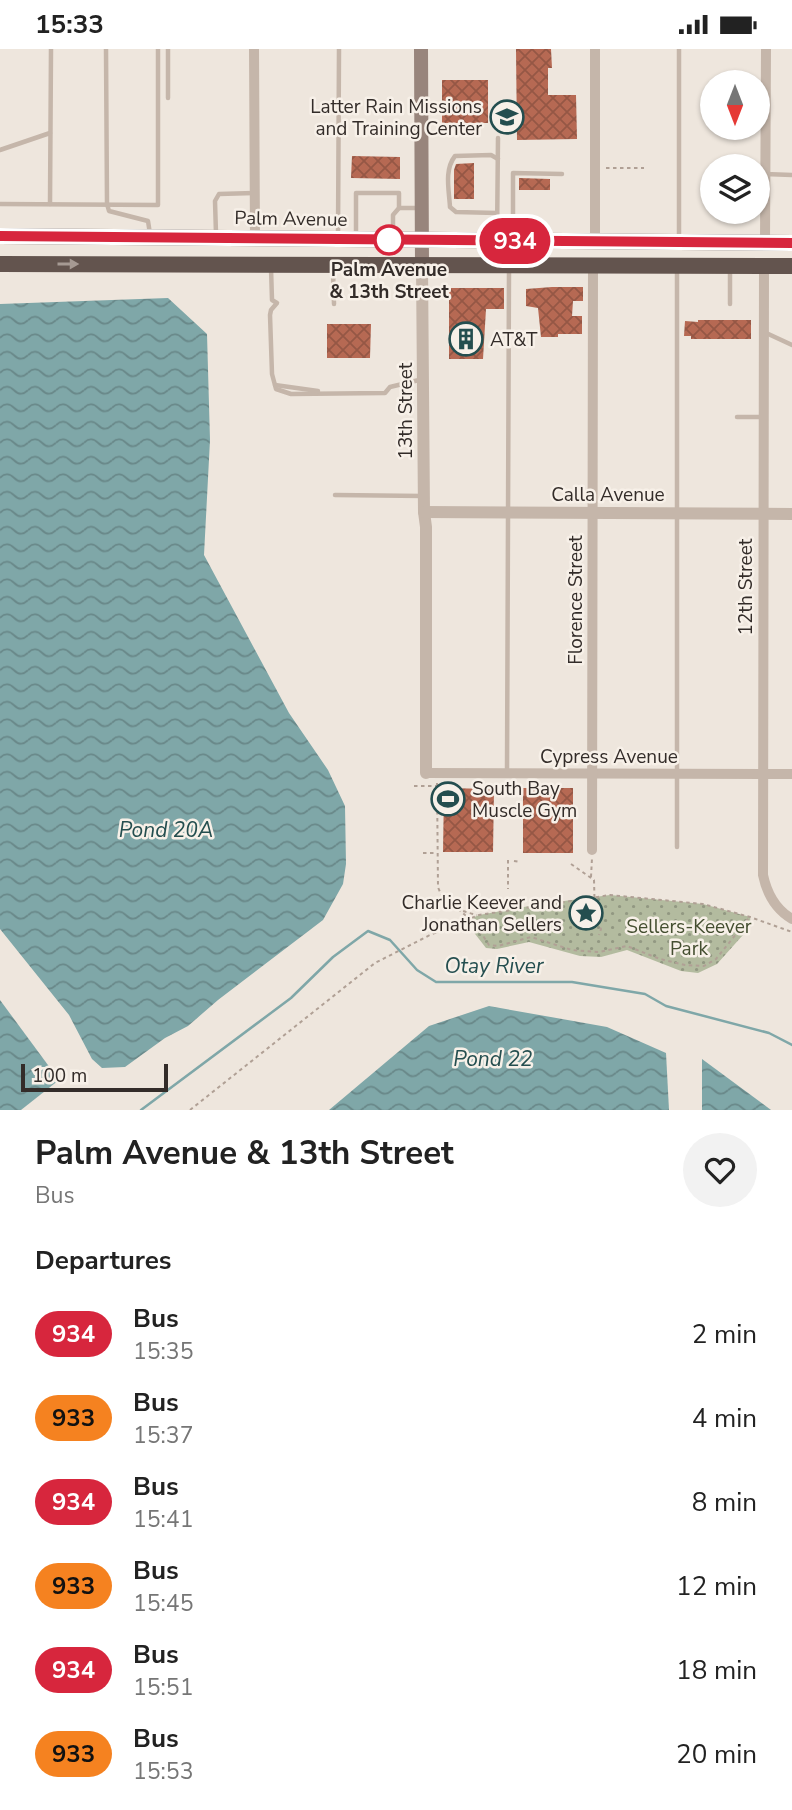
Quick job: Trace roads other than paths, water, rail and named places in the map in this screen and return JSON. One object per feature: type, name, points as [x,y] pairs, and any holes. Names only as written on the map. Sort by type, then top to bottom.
[{"type":"highway","name":"Palm Avenue","points":[[0,236],[792,243]]},
{"type":"highway","points":[[677,266],[691,259],[743,256],[757,251],[765,242]]},
{"type":"highway","points":[[0,264],[792,266]]},
{"type":"main road","name":"13th Street","points":[[421,49],[422,265]]},
{"type":"street","points":[[254,49],[255,238]]},
{"type":"street","points":[[594,49],[595,242]]},
{"type":"street","points":[[765,154],[766,49]]},
{"type":"street","points":[[765,224],[765,242]]},
{"type":"street","name":"13th Street","points":[[422,265],[424,512],[431,776]]},
{"type":"street","name":"Florence Street","points":[[592,853],[593,266]]},
{"type":"street","name":"12th Street","points":[[764,266],[763,875],[775,905],[792,919]]},
{"type":"street","name":"Calla Avenue","points":[[424,512],[792,514]]},
{"type":"street","name":"Cypress Avenue","points":[[431,776],[507,773],[792,774]]},
{"type":"lane","points":[[50,204],[51,49]]},
{"type":"lane","points":[[106,49],[107,204],[109,211],[148,221],[151,237]]},
{"type":"lane","points":[[0,204],[158,205],[158,49]]},
{"type":"lane","points":[[168,49],[168,98]]},
{"type":"lane","points":[[338,240],[339,49]]},
{"type":"lane","points":[[679,49],[679,242]]},
{"type":"lane","points":[[0,150],[50,133]]},
{"type":"lane","points":[[498,138],[497,213],[505,241]]},
{"type":"lane","points":[[497,213],[456,212],[450,207],[448,175],[450,163],[456,156],[492,155],[498,159]]},
{"type":"lane","points":[[505,241],[513,206],[513,173],[562,174]]},
{"type":"lane","points":[[770,174],[792,175]]},
{"type":"lane","points":[[216,238],[216,197],[225,193],[254,193]]},
{"type":"lane","points":[[356,240],[356,193],[399,193],[399,208],[393,215],[393,240]]},
{"type":"lane","points":[[399,208],[422,208]]},
{"type":"lane","points":[[271,265],[272,300],[277,303],[270,315],[272,374],[274,385],[282,392],[385,393],[390,387],[424,379]]},
{"type":"lane","points":[[333,265],[334,304]]},
{"type":"lane","points":[[507,773],[509,265]]},
{"type":"lane","points":[[677,266],[677,847]]},
{"type":"lane","points":[[730,266],[730,304]]},
{"type":"lane","points":[[764,331],[792,345]]},
{"type":"lane","points":[[737,417],[763,417]]},
{"type":"lane","points":[[335,495],[424,496]]},
{"type":"water","name":"Pond 20A","points":[[168,298],[207,334],[210,440],[204,555],[289,713],[328,770],[345,806],[346,864],[343,884],[323,920],[188,1026],[165,1038],[125,1067],[102,1068],[92,1059],[69,1015],[0,929],[0,304]]},
{"type":"water","points":[[0,1000],[59,1080],[21,1110],[0,1110]]},
{"type":"water","name":"Pond 22","points":[[489,1006],[607,1027],[666,1053],[669,1110],[329,1110],[429,1026]]},
{"type":"water","points":[[702,1059],[771,1110],[702,1110]]},
{"type":"waterway","name":"Otay River","points":[[141,1110],[291,998],[333,957],[368,931],[390,940],[417,970],[436,982],[572,982],[645,994],[666,1006],[769,1033],[792,1045]]},
{"type":"place","name":"Latter Rain Missions and Training Center","points":[[507,117]]},
{"type":"place","name":"Palm Avenue & 13th Street","points":[[389,240]]},
{"type":"place","name":"AT&T","points":[[466,339]]},
{"type":"place","name":"South Bay Muscle Gym","points":[[448,799]]},
{"type":"place","name":"Charlie Keever and Jonathan Sellers","points":[[586,913]]},
{"type":"park label","name":"Sellers-Keever Park","points":[[689,937]]}]
